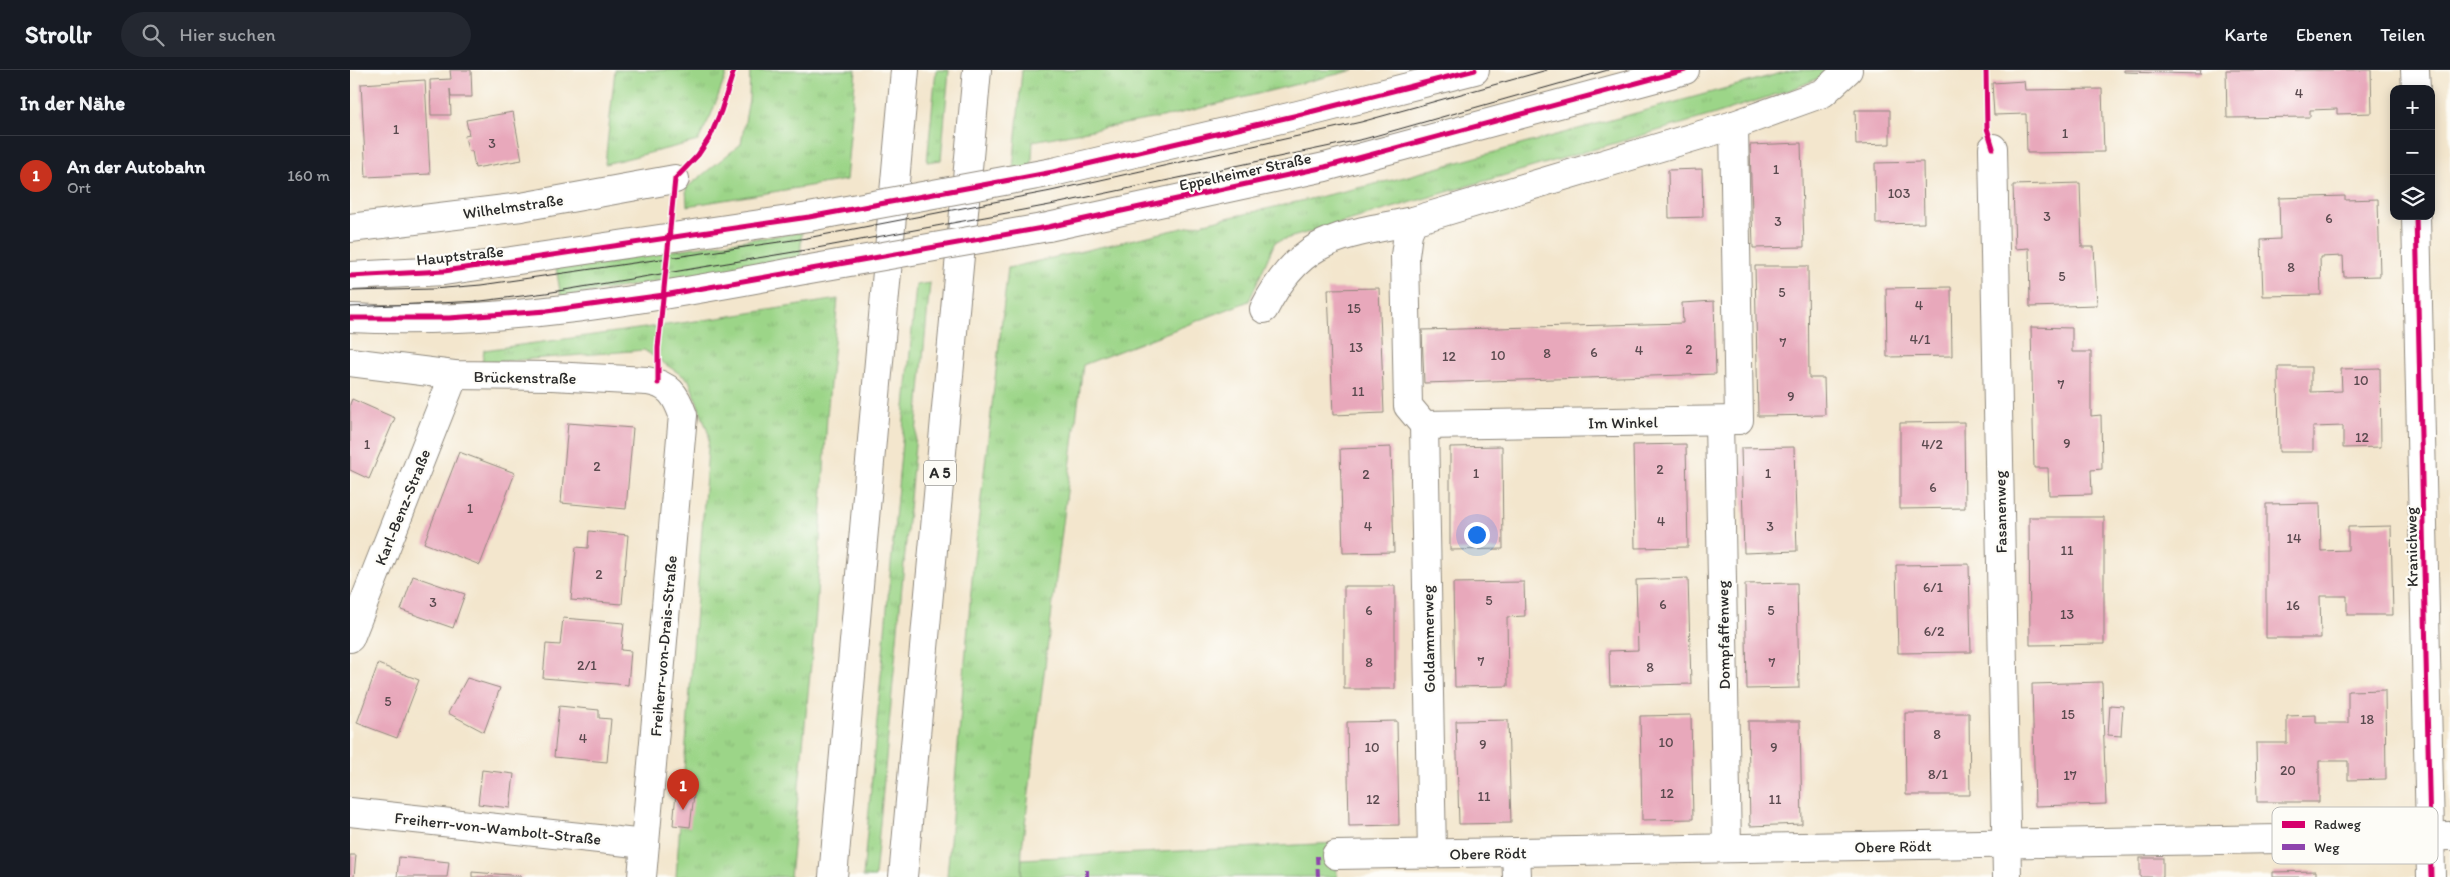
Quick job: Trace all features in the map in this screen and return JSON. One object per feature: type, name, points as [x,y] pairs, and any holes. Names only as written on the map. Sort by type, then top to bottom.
[{"type":"main road","points":[[833,877],[905,70]]},
{"type":"main road","name":"A 5","points":[[903,877],[977,70]]},
{"type":"main road","name":"Hauptstraße","points":[[350,276],[444,271],[810,217],[1053,172],[1298,115],[1475,70]]},
{"type":"main road","name":"Eppelheimer Straße","points":[[350,318],[449,318],[547,311],[664,295],[1048,227],[1325,166],[1685,70]]},
{"type":"main road","points":[[1264,309],[1283,276],[1303,255],[1340,236],[1409,237],[1823,93],[1848,70]]},
{"type":"main road","points":[[2415,70],[2416,85]]},
{"type":"main road","name":"Im Winkel","points":[[1424,425],[1740,420],[1734,125]]},
{"type":"main road","name":"Fasanenweg","points":[[1993,148],[2007,877]]},
{"type":"main road","name":"Wilhelmstraße","points":[[350,228],[521,207],[675,179]]},
{"type":"main road","name":"Kranichweg","points":[[2416,220],[2440,836]]},
{"type":"main road","points":[[1409,237],[1408,406],[1424,425]]},
{"type":"main road","name":"Brückenstraße","points":[[350,362],[454,375],[552,376],[658,383],[670,389],[678,399],[683,415]]},
{"type":"main road","name":"Karl-Benz-Straße","points":[[350,638],[454,375]]},
{"type":"main road","name":"Freiherr-von-Drais-Straße","points":[[642,877],[683,415]]},
{"type":"main road","name":"Dompfaffenweg","points":[[1719,421],[1727,848]]},
{"type":"main road","name":"Goldammerweg","points":[[1424,425],[1432,854]]},
{"type":"main road","name":"Freiherr-von-Wambolt-Straße","points":[[350,812],[645,844]]},
{"type":"main road","name":"Obere Rödt","points":[[1336,855],[1432,854],[1516,865],[1727,848],[2272,839]]},
{"type":"main road","name":"Kranichweg","points":[[2431,877],[2434,864]]},
{"type":"green space","points":[[615,70],[728,70],[711,115],[698,141],[605,164]]},
{"type":"green space","points":[[750,70],[856,70],[846,180],[687,206],[686,188],[741,144],[749,99]]},
{"type":"green space","points":[[936,70],[949,70],[941,160],[927,162]]},
{"type":"green space","points":[[1022,70],[1354,70],[1173,115],[1033,141],[1031,176],[1012,180]]},
{"type":"green space","points":[[1792,70],[1828,70],[1828,74],[1793,89],[1712,115],[1275,242],[1249,301],[1083,365],[1022,848],[1021,877],[947,877],[973,567],[1008,268],[1397,179]]},
{"type":"green space","points":[[802,232],[800,259],[561,297],[556,267]]},
{"type":"green space","points":[[930,283],[875,877],[863,877],[916,285]]},
{"type":"green space","points":[[838,299],[827,416],[816,613],[790,877],[676,877],[709,435],[689,380],[644,350],[482,363],[484,350],[718,318]]},
{"type":"green space","points":[[1336,843],[1337,877],[1021,877],[1022,859]]},
{"type":"building","points":[[450,70],[471,70],[472,97],[451,97],[450,89],[451,115],[431,115],[430,80],[451,79]]},
{"type":"building","points":[[2124,70],[2201,70],[2200,74],[2124,72]]},
{"type":"building","points":[[2226,70],[2371,70],[2372,113],[2337,114],[2337,109],[2310,110],[2310,117],[2227,118]]},
{"type":"building","points":[[425,80],[430,174],[366,177],[361,84]]},
{"type":"building","points":[[2024,81],[2025,90],[2102,89],[2104,152],[2027,153],[2026,114],[1994,115],[1992,83]]},
{"type":"building","points":[[1855,110],[1890,110],[1890,144],[1856,145]]},
{"type":"building","points":[[513,112],[522,160],[475,168],[472,151],[468,151],[465,136],[469,135],[466,120]]},
{"type":"building","points":[[1801,143],[1804,247],[1753,248],[1750,145]]},
{"type":"building","points":[[1923,162],[1924,223],[1876,224],[1875,163]]},
{"type":"building","points":[[1702,169],[1703,217],[1669,218],[1668,170]]},
{"type":"building","points":[[2080,183],[2082,247],[2094,247],[2097,305],[2030,307],[2029,248],[2015,249],[2013,185]]},
{"type":"building","points":[[2345,196],[2345,200],[2378,199],[2380,276],[2344,277],[2343,256],[2320,257],[2321,295],[2263,296],[2261,240],[2280,239],[2279,198]]},
{"type":"building","points":[[1755,266],[1808,266],[1809,378],[1824,378],[1825,415],[1758,416]]},
{"type":"building","points":[[1951,287],[1952,356],[1887,357],[1886,288]]},
{"type":"building","points":[[1379,288],[1384,413],[1333,415],[1328,289]]},
{"type":"building","points":[[1714,301],[1716,374],[1424,383],[1422,330],[1683,323],[1682,303]]},
{"type":"building","points":[[2031,327],[2072,328],[2072,352],[2091,352],[2091,416],[2101,415],[2102,469],[2091,470],[2092,494],[2049,495],[2048,468],[2034,468]]},
{"type":"building","points":[[2278,367],[2311,367],[2311,392],[2342,391],[2341,369],[2380,368],[2381,447],[2343,448],[2343,426],[2313,427],[2313,452],[2279,452]]},
{"type":"building","points":[[352,399],[395,418],[369,479],[350,470],[350,404]]},
{"type":"building","points":[[1964,422],[1965,508],[1900,509],[1900,423]]},
{"type":"building","points":[[568,423],[633,428],[626,509],[561,503]]},
{"type":"building","points":[[1686,444],[1688,547],[1635,548],[1633,445]]},
{"type":"building","points":[[1502,446],[1503,549],[1450,550],[1450,447]]},
{"type":"building","points":[[1391,447],[1394,552],[1343,553],[1340,449]]},
{"type":"building","points":[[1794,447],[1797,551],[1744,553],[1741,448]]},
{"type":"building","points":[[459,452],[515,473],[480,565],[424,543]]},
{"type":"building","points":[[2320,503],[2321,551],[2348,550],[2348,527],[2391,526],[2393,615],[2347,615],[2347,596],[2320,596],[2321,638],[2266,638],[2266,504]]},
{"type":"building","points":[[2029,517],[2104,517],[2104,644],[2030,645]]},
{"type":"building","points":[[589,531],[628,535],[622,604],[571,600],[576,547],[588,548]]},
{"type":"building","points":[[1969,564],[1971,652],[1898,653],[1896,565]]},
{"type":"building","points":[[413,576],[465,594],[453,628],[401,610]]},
{"type":"building","points":[[1688,578],[1691,684],[1610,686],[1609,651],[1638,650],[1636,580]]},
{"type":"building","points":[[1524,582],[1525,616],[1507,617],[1508,686],[1455,687],[1453,583]]},
{"type":"building","points":[[1797,583],[1799,688],[1747,689],[1745,584]]},
{"type":"building","points":[[1344,586],[1395,586],[1395,689],[1344,689]]},
{"type":"building","points":[[563,618],[624,623],[621,650],[631,651],[628,685],[543,678],[546,644],[560,645]]},
{"type":"building","points":[[378,664],[419,680],[397,738],[357,723]]},
{"type":"building","points":[[467,678],[500,688],[484,732],[448,713]]},
{"type":"building","points":[[2102,682],[2106,804],[2035,806],[2032,684]]},
{"type":"building","points":[[2385,690],[2386,779],[2348,780],[2348,761],[2319,761],[2319,802],[2257,802],[2256,743],[2287,743],[2287,716],[2316,715],[2316,723],[2348,723],[2348,691]]},
{"type":"building","points":[[2110,705],[2123,706],[2121,736],[2108,735]]},
{"type":"building","points":[[559,706],[599,710],[599,718],[611,719],[607,762],[554,757]]},
{"type":"building","points":[[1905,713],[1969,713],[1970,795],[1906,795]]},
{"type":"building","points":[[1691,715],[1693,819],[1642,820],[1640,716]]},
{"type":"building","points":[[1508,720],[1511,823],[1459,824],[1456,721]]},
{"type":"building","points":[[1397,721],[1399,825],[1349,826],[1347,722]]},
{"type":"building","points":[[1748,721],[1800,721],[1802,824],[1750,826]]},
{"type":"building","points":[[482,770],[514,774],[510,808],[478,804]]},
{"type":"building","points":[[676,793],[694,795],[690,827],[673,825]]},
{"type":"building","points":[[350,855],[356,855],[354,877],[350,877]]},
{"type":"building","points":[[399,857],[449,862],[447,877],[397,877]]},
{"type":"building","points":[[2140,858],[2163,858],[2163,877],[2140,877]]},
{"type":"building","points":[[2316,871],[2316,877],[2273,877],[2273,872]]},
{"type":"building","points":[[472,872],[522,876],[522,877],[472,877]]},
{"type":"tram line","points":[[350,291],[433,289],[481,285],[807,238],[1051,191],[1361,122],[1547,70]]},
{"type":"tram line","points":[[350,307],[481,301],[546,293],[806,250],[1050,205],[1364,139],[1608,70]]},
{"type":"marked path","points":[[1317,856],[1318,877]]},
{"type":"marked path","points":[[1087,870],[1087,877]]},
{"type":"cycle path","points":[[658,383],[658,348],[675,179],[698,155],[710,137],[721,111],[734,70]]},
{"type":"cycle path","points":[[350,276],[444,271],[809,217],[1053,172],[1298,115],[1475,70]]},
{"type":"cycle path","points":[[350,318],[449,318],[547,311],[664,295],[1048,227],[1325,167],[1685,70]]},
{"type":"cycle path","points":[[1986,70],[1987,128],[1993,148]]},
{"type":"cycle path","points":[[2416,220],[2429,807]]},
{"type":"cycle path","points":[[2431,864],[2431,877]]},
{"type":"place","name":"An der Autobahn","points":[[683,810]]}]
